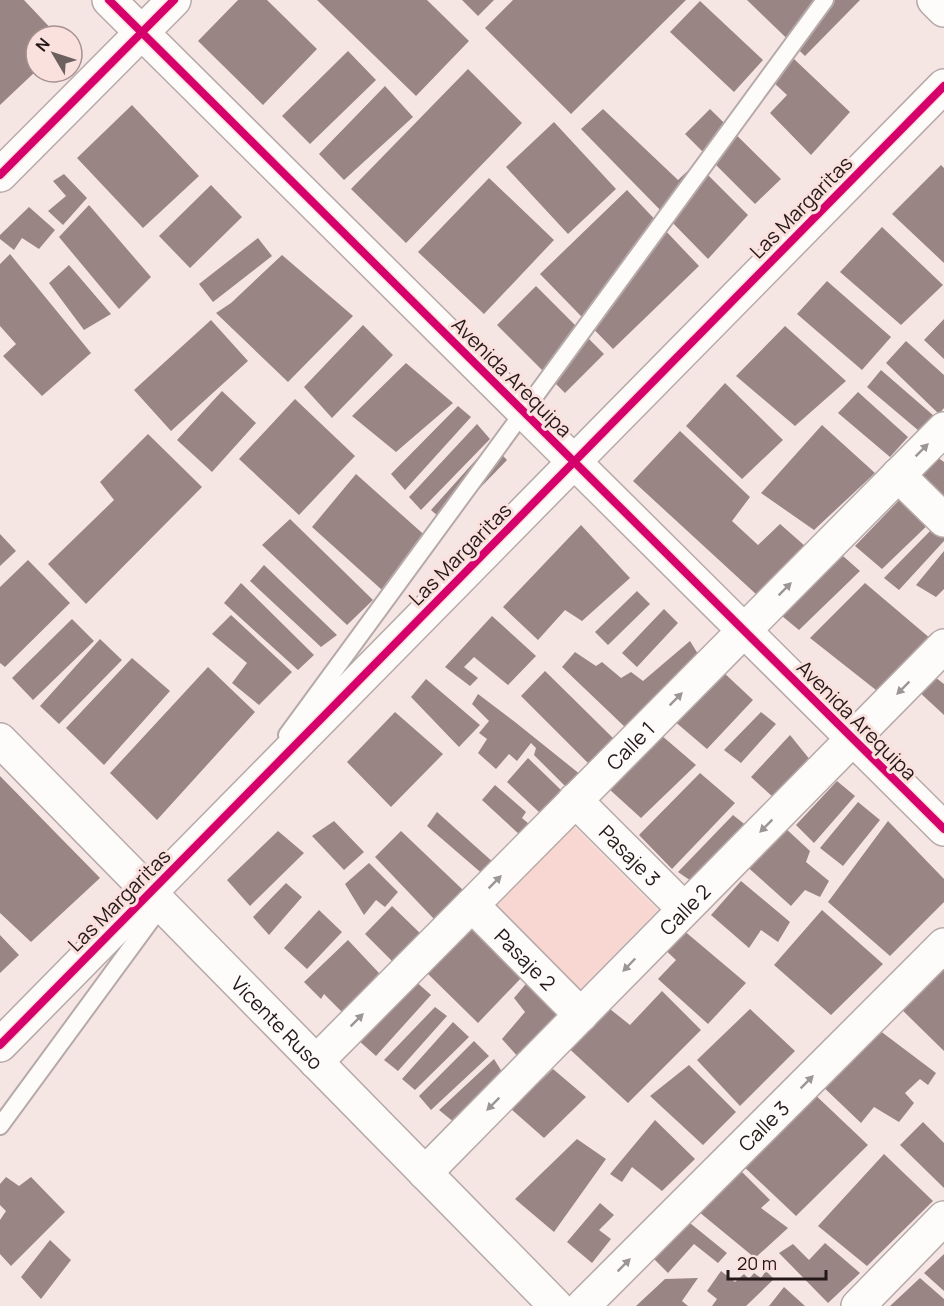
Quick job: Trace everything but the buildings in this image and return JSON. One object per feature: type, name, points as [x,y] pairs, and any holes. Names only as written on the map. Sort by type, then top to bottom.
[{"type":"street","name":"Avenida Arequipa","points":[[109,0],[944,829]]},
{"type":"street","points":[[0,175],[174,0]]},
{"type":"street","points":[[934,0],[944,10]]},
{"type":"street","name":"Las Margaritas","points":[[0,1045],[944,86]]},
{"type":"street","name":"Calle 1","points":[[316,1062],[944,429]]},
{"type":"street","points":[[898,475],[944,520]]},
{"type":"street","name":"Calle 2","points":[[425,1173],[944,646]]},
{"type":"street","name":"Vicente Ruso","points":[[0,740],[556,1306]]},
{"type":"street","name":"Pasaje 3","points":[[575,800],[684,909]]},
{"type":"street","name":"Pasaje 2","points":[[472,905],[581,1015]]},
{"type":"street","name":"Calle 3","points":[[583,1306],[944,945]]},
{"type":"street","points":[[858,1306],[944,1218]]},
{"type":"lane","points":[[0,1126],[825,0]]},
{"type":"shaded area","points":[[573,825],[658,910],[575,995],[490,905]]},
{"type":"cycle path","points":[[109,0],[944,829]]},
{"type":"cycle path","points":[[0,175],[174,0]]},
{"type":"cycle path","points":[[0,1045],[944,86]]}]
